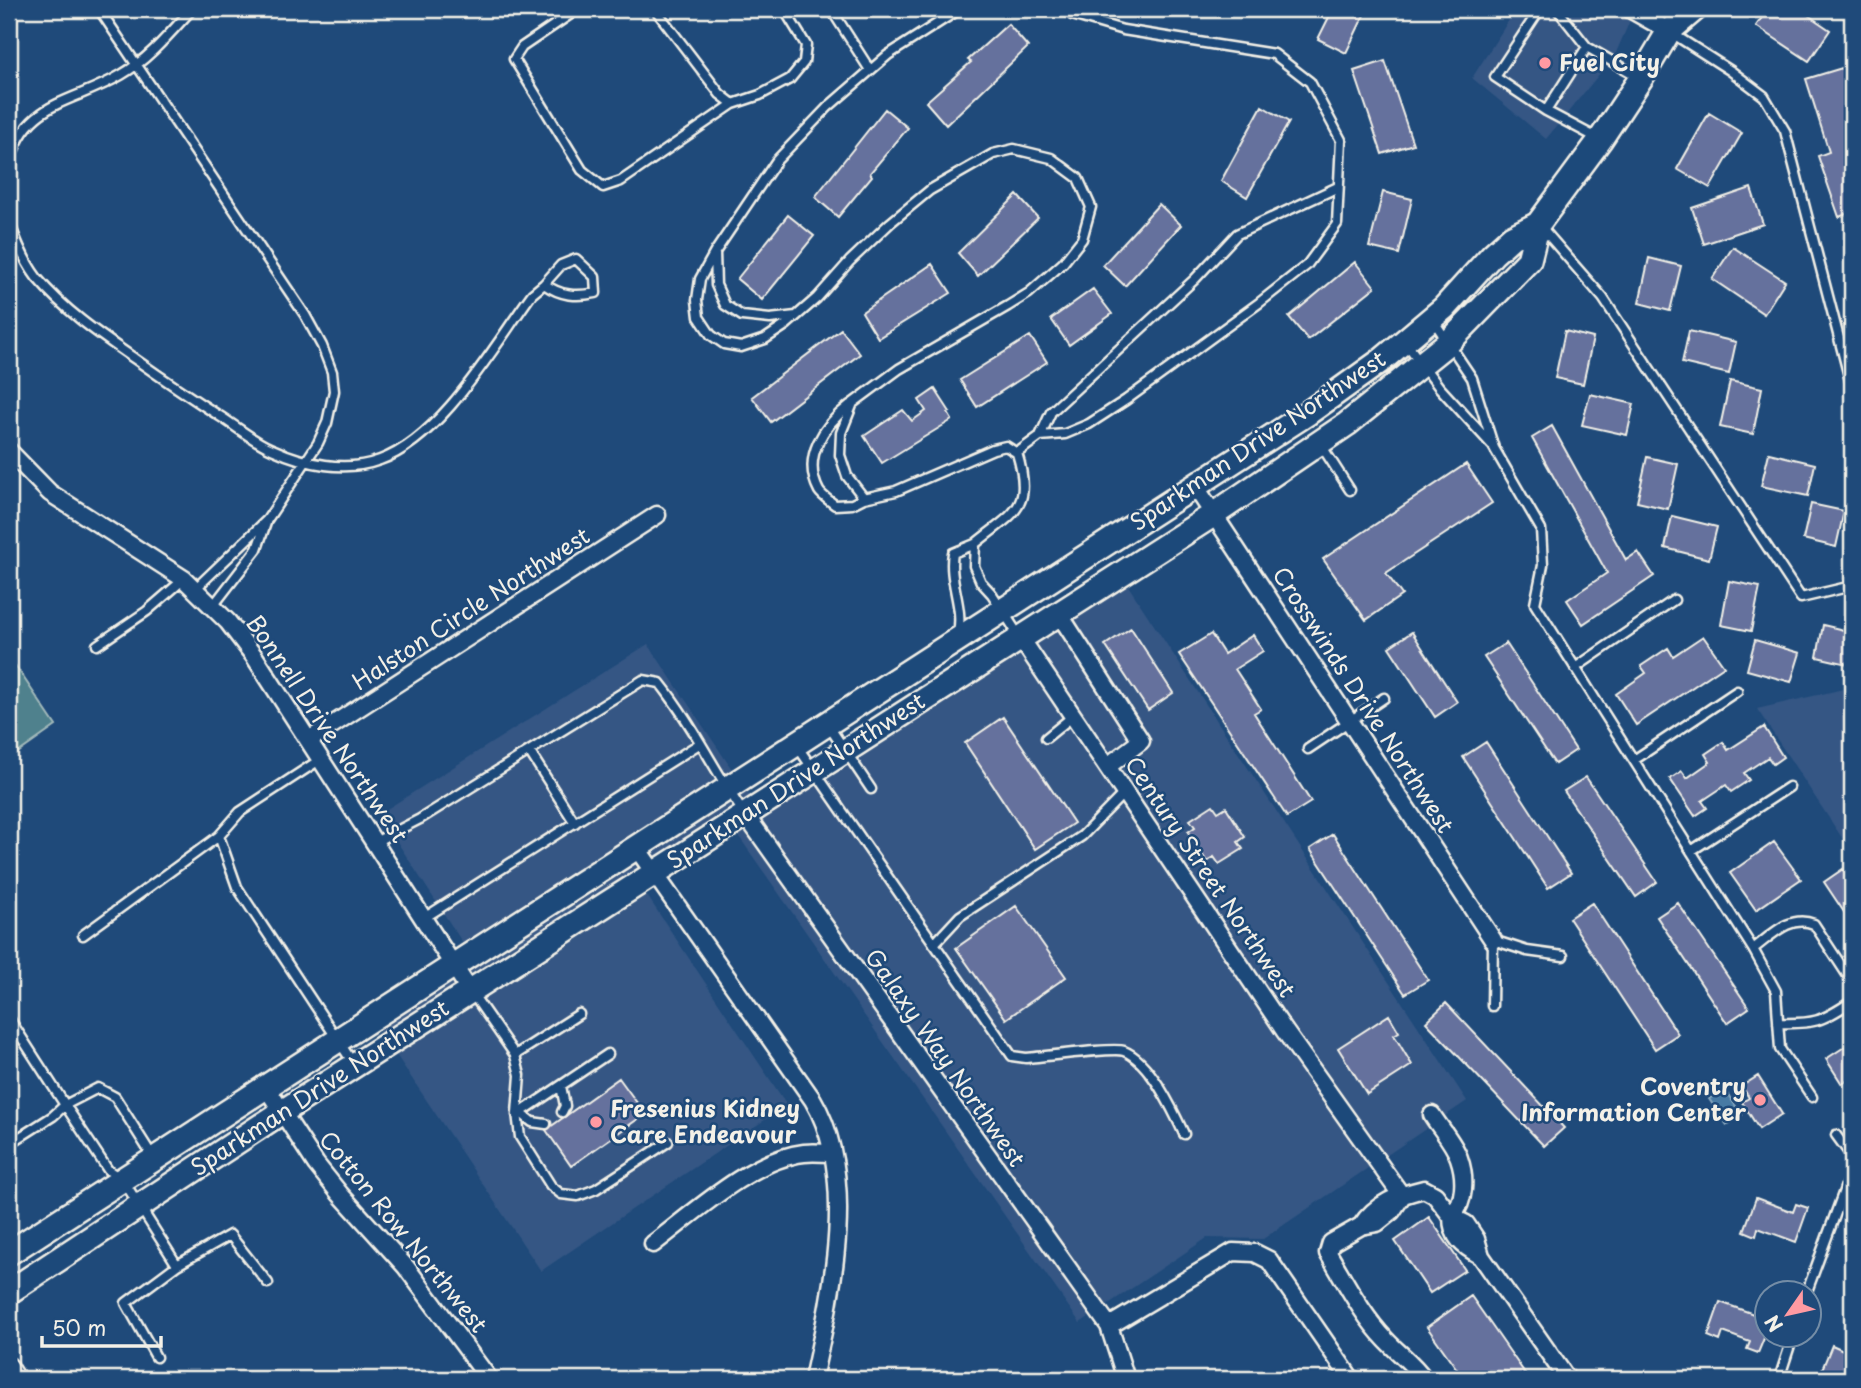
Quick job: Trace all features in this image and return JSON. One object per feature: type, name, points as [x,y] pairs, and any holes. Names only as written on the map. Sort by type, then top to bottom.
[{"type":"main road","name":"Sparkman Drive Northwest","points":[[9,1292],[282,1112],[1213,515],[1347,424],[1449,342],[1529,260],[1538,224],[1642,78],[1670,20],[1695,9]]},
{"type":"main road","name":"Sparkman Drive Northwest","points":[[9,1253],[1308,413],[1382,360],[1432,318],[1512,237],[1538,224]]},
{"type":"street","points":[[1630,9],[1670,20]]},
{"type":"street","name":"Bonnell Drive Northwest","points":[[9,451],[50,493],[190,584],[213,606],[254,656],[470,991]]},
{"type":"street","name":"Crosswinds Drive Northwest","points":[[1195,486],[1493,940]]},
{"type":"street","name":"Halston Circle Northwest","points":[[309,740],[657,515]]},
{"type":"street","points":[[1058,612],[1141,741],[1108,766]]},
{"type":"street","name":"Century Street Northwest","points":[[1020,637],[1362,1143],[1402,1196]]},
{"type":"street","name":"Galaxy Way Northwest","points":[[745,814],[1109,1326],[1126,1379]]},
{"type":"street","points":[[636,847],[822,1115],[837,1196],[838,1249],[813,1379]]},
{"type":"street","name":"Cotton Row Northwest","points":[[266,1087],[316,1164],[406,1267],[489,1379]]},
{"type":"street","points":[[1432,1115],[1459,1158],[1464,1191],[1461,1205],[1452,1217]]},
{"type":"street","points":[[653,1244],[749,1172],[803,1153],[831,1153]]},
{"type":"street","points":[[1424,1379],[1414,1365],[1387,1342],[1363,1311],[1328,1253],[1331,1243],[1361,1226],[1377,1223],[1392,1212],[1402,1196],[1424,1189],[1435,1195],[1452,1217],[1466,1224],[1476,1239],[1480,1256],[1567,1379]]},
{"type":"street","points":[[1109,1326],[1233,1252],[1255,1253],[1269,1260],[1351,1379]]},
{"type":"street","points":[[9,1366],[18,1379]]},
{"type":"lane","points":[[99,9],[305,315],[322,345],[332,372],[334,391],[327,423],[307,461],[267,520],[257,549],[213,606]]},
{"type":"lane","points":[[9,166],[21,132],[39,113],[55,103],[122,75],[156,49],[192,9]]},
{"type":"lane","points":[[578,9],[522,47],[514,59],[582,170],[603,187],[621,181],[733,104],[760,95],[790,79],[804,62],[806,45],[784,9]]},
{"type":"lane","points":[[655,9],[720,94],[733,104]]},
{"type":"lane","points":[[831,9],[870,70]]},
{"type":"lane","points":[[957,640],[961,618],[950,569],[953,553],[975,544],[1017,509],[1025,490],[1017,453],[1006,446],[993,449],[895,491],[864,498],[852,504],[835,505],[819,492],[812,466],[819,437],[833,418],[900,369],[1029,293],[1063,263],[1082,239],[1091,207],[1079,178],[1051,158],[1014,149],[993,154],[930,190],[890,222],[796,316],[765,339],[741,347],[724,344],[711,335],[699,317],[697,300],[700,279],[715,252],[777,160],[828,107],[888,55],[960,9]]},
{"type":"lane","points":[[1040,436],[1065,434],[1089,424],[1248,311],[1307,265],[1337,224],[1341,140],[1310,82],[1274,54],[1123,30],[1072,15],[1065,9]]},
{"type":"lane","points":[[1540,9],[1495,76],[1546,111],[1600,140]]},
{"type":"lane","points":[[1557,9],[1587,47],[1642,78]]},
{"type":"lane","points":[[1670,20],[1764,96],[1785,131],[1852,388]]},
{"type":"lane","points":[[1546,111],[1587,47]]},
{"type":"lane","points":[[1017,453],[1040,436],[1051,412],[1195,279],[1237,234],[1338,187]]},
{"type":"lane","points":[[9,221],[35,275],[83,323],[189,397],[271,449],[307,461],[341,467],[380,461],[417,440],[470,379],[532,294],[561,265],[576,259],[594,277],[596,293],[578,297],[556,292],[544,284]]},
{"type":"lane","points":[[1538,224],[1603,298],[1801,598],[1852,586]]},
{"type":"lane","points":[[715,252],[716,285],[725,305],[742,316],[770,319],[796,316]]},
{"type":"lane","points":[[1432,318],[1472,378],[1494,448]]},
{"type":"lane","points":[[1405,341],[1439,387],[1494,448],[1541,529],[1543,565],[1535,604],[1753,948],[1776,991],[1780,1049],[1812,1097]]},
{"type":"lane","points":[[853,403],[841,433],[840,455],[847,477],[864,498]]},
{"type":"lane","points":[[1319,443],[1350,490]]},
{"type":"lane","points":[[97,645],[190,584],[267,520]]},
{"type":"lane","points":[[975,544],[974,566],[981,582],[1020,637]]},
{"type":"lane","points":[[1575,668],[1674,600]]},
{"type":"lane","points":[[375,842],[420,818],[643,680],[660,683],[678,706],[699,744],[745,814]]},
{"type":"lane","points":[[1634,760],[1737,691]]},
{"type":"lane","points":[[1308,749],[1384,698]]},
{"type":"lane","points":[[1045,738],[1073,716]]},
{"type":"lane","points":[[828,724],[871,789]]},
{"type":"lane","points":[[424,918],[699,744]]},
{"type":"lane","points":[[796,744],[1012,1056],[1026,1058],[1122,1050],[1138,1060],[1168,1099],[1184,1135]]},
{"type":"lane","points":[[529,751],[575,823]]},
{"type":"lane","points":[[83,934],[219,836],[240,812],[321,759]]},
{"type":"lane","points":[[1691,852],[1789,787]]},
{"type":"lane","points":[[934,944],[960,916],[1082,836],[1125,792]]},
{"type":"lane","points":[[219,836],[237,887],[355,1065]]},
{"type":"lane","points":[[1753,948],[1793,920],[1814,923],[1852,982]]},
{"type":"lane","points":[[1492,1006],[1493,940],[1527,951],[1563,956]]},
{"type":"lane","points":[[470,991],[515,1055],[520,1075],[520,1137],[551,1185],[561,1194],[578,1196],[596,1189],[668,1142]]},
{"type":"lane","points":[[1778,1023],[1808,1024],[1826,1019],[1852,1002],[1852,999]]},
{"type":"lane","points":[[515,1055],[579,1014]]},
{"type":"lane","points":[[9,1018],[108,1170],[123,1180],[177,1265]]},
{"type":"lane","points":[[519,1114],[608,1054]]},
{"type":"lane","points":[[561,1086],[565,1106],[562,1112]]},
{"type":"lane","points":[[9,1144],[53,1116],[65,1105],[98,1088],[115,1097],[154,1160]]},
{"type":"lane","points":[[519,1114],[532,1122],[545,1124]]},
{"type":"lane","points":[[1836,1135],[1852,1157]]},
{"type":"lane","points":[[1811,1280],[1852,1169]]},
{"type":"lane","points":[[156,1357],[126,1303],[177,1265],[230,1234],[268,1283]]},
{"type":"lane","points":[[1779,1379],[1788,1350]]},
{"type":"shaded area","points":[[1516,9],[1635,9],[1615,55],[1546,139],[1472,78]]},
{"type":"shaded area","points":[[1125,581],[1467,1101],[1263,1239],[1207,1238],[1080,1323],[735,831],[644,891],[787,1105],[541,1271],[368,1013],[466,948],[379,814],[648,644],[762,814]]},
{"type":"shaded area","points":[[1852,687],[1852,853],[1757,709]]},
{"type":"shaded area","points":[[1724,1089],[1742,1115],[1727,1125],[1709,1099]]},
{"type":"green space","points":[[9,656],[56,726],[9,759]]},
{"type":"building","points":[[1333,9],[1367,9],[1346,53],[1318,39]]},
{"type":"building","points":[[1768,9],[1799,9],[1830,30],[1809,61],[1756,26]]},
{"type":"building","points":[[1008,24],[1028,47],[946,125],[926,102]]},
{"type":"building","points":[[1385,61],[1413,144],[1382,154],[1354,71]]},
{"type":"building","points":[[1842,68],[1852,100],[1852,212],[1839,217],[1818,156],[1829,152],[1806,79]]},
{"type":"building","points":[[1262,106],[1289,122],[1247,197],[1221,181]]},
{"type":"building","points":[[885,109],[908,128],[838,217],[815,197]]},
{"type":"building","points":[[1709,113],[1742,133],[1710,188],[1677,169]]},
{"type":"building","points":[[1751,188],[1763,224],[1704,244],[1692,208]]},
{"type":"building","points":[[1383,192],[1412,199],[1399,254],[1369,247]]},
{"type":"building","points":[[1017,195],[1038,218],[978,276],[958,253]]},
{"type":"building","points":[[1159,204],[1181,225],[1125,286],[1103,265]]},
{"type":"building","points":[[788,215],[814,236],[762,300],[737,279]]},
{"type":"building","points":[[1733,247],[1785,281],[1764,314],[1712,279]]},
{"type":"building","points":[[1649,258],[1681,266],[1670,311],[1639,303]]},
{"type":"building","points":[[1355,262],[1375,287],[1308,340],[1289,317]]},
{"type":"building","points":[[932,264],[951,293],[878,338],[862,312]]},
{"type":"building","points":[[1093,289],[1112,314],[1069,345],[1051,319]]},
{"type":"building","points":[[841,329],[860,354],[771,422],[752,397]]},
{"type":"building","points":[[1565,331],[1593,338],[1583,384],[1555,378]]},
{"type":"building","points":[[1689,331],[1736,342],[1729,374],[1682,363]]},
{"type":"building","points":[[1030,336],[1047,362],[977,407],[960,380]]},
{"type":"building","points":[[1730,381],[1762,388],[1753,434],[1720,427]]},
{"type":"building","points":[[935,389],[952,420],[882,463],[864,436],[903,410],[912,421],[926,411],[919,400]]},
{"type":"building","points":[[1590,394],[1634,404],[1627,435],[1582,425]]},
{"type":"building","points":[[1552,426],[1626,560],[1638,552],[1654,576],[1583,624],[1567,600],[1607,573],[1532,438]]},
{"type":"building","points":[[1769,453],[1815,464],[1808,496],[1761,486]]},
{"type":"building","points":[[1647,457],[1678,464],[1668,509],[1637,502]]},
{"type":"building","points":[[1466,464],[1492,503],[1386,573],[1402,595],[1366,620],[1323,559]]},
{"type":"building","points":[[1811,504],[1844,511],[1836,547],[1803,539]]},
{"type":"building","points":[[1672,516],[1717,527],[1709,559],[1665,548]]},
{"type":"building","points":[[1729,581],[1760,587],[1751,631],[1721,625]]},
{"type":"building","points":[[1823,625],[1852,632],[1852,665],[1817,657]]},
{"type":"building","points":[[1131,628],[1173,693],[1148,710],[1105,645]]},
{"type":"building","points":[[1412,632],[1457,702],[1435,717],[1389,647]]},
{"type":"building","points":[[1211,634],[1224,654],[1253,635],[1263,651],[1235,669],[1261,709],[1254,713],[1311,802],[1287,817],[1179,654]]},
{"type":"building","points":[[1703,636],[1724,666],[1636,725],[1616,694],[1646,673],[1641,666],[1668,648],[1673,656]]},
{"type":"building","points":[[1755,640],[1800,653],[1791,682],[1747,670]]},
{"type":"building","points":[[1506,643],[1576,750],[1555,764],[1484,657]]},
{"type":"building","points":[[1003,717],[1074,823],[1035,849],[965,743]]},
{"type":"building","points":[[1764,727],[1783,757],[1773,764],[1768,757],[1744,773],[1749,780],[1731,792],[1726,785],[1702,801],[1707,808],[1695,816],[1670,779],[1682,771],[1687,778],[1710,762],[1705,754],[1723,742],[1728,750]]},
{"type":"building","points":[[1486,742],[1571,873],[1548,888],[1463,757]]},
{"type":"building","points":[[1586,777],[1657,882],[1636,897],[1564,791]]},
{"type":"building","points":[[1213,805],[1218,812],[1226,807],[1245,837],[1238,842],[1243,849],[1219,864],[1214,857],[1207,862],[1188,832],[1195,827],[1190,820]]},
{"type":"building","points":[[1333,834],[1428,980],[1405,994],[1310,849]]},
{"type":"building","points":[[1774,842],[1801,879],[1756,910],[1730,873]]},
{"type":"building","points":[[1843,869],[1852,883],[1852,924],[1824,882]]},
{"type":"building","points":[[1592,903],[1678,1034],[1655,1049],[1569,918]]},
{"type":"building","points":[[1678,903],[1749,1008],[1727,1023],[1657,917]]},
{"type":"building","points":[[1016,906],[1066,977],[1006,1019],[956,948]]},
{"type":"building","points":[[1446,1003],[1564,1128],[1544,1146],[1426,1022]]},
{"type":"building","points":[[1389,1015],[1399,1032],[1394,1035],[1412,1065],[1367,1094],[1338,1048]]},
{"type":"building","points":[[1852,1042],[1852,1077],[1842,1084],[1826,1059]]},
{"type":"building","name":"Coventry Information Center","points":[[1758,1076],[1782,1114],[1759,1129],[1742,1102],[1749,1098],[1742,1086]]},
{"type":"building","name":"Fresenius Kidney Care Endeavour","points":[[619,1078],[645,1114],[571,1166],[546,1130]]},
{"type":"building","points":[[1756,1198],[1793,1212],[1796,1204],[1808,1208],[1796,1242],[1758,1228],[1756,1236],[1744,1231]]},
{"type":"building","points":[[1429,1217],[1465,1270],[1430,1293],[1395,1241]]},
{"type":"building","points":[[1471,1296],[1529,1379],[1464,1379],[1427,1327]]},
{"type":"building","points":[[1720,1302],[1752,1313],[1752,1350],[1759,1350],[1758,1353],[1747,1349],[1750,1342],[1723,1332],[1720,1341],[1708,1336]]},
{"type":"building","points":[[1832,1345],[1852,1354],[1852,1379],[1818,1379]]},
{"type":"place","name":"Fuel City","points":[[1545,63]]},
{"type":"place","name":"Coventry Information Center","points":[[1760,1100]]},
{"type":"place","name":"Fresenius Kidney Care Endeavour","points":[[596,1122]]}]
